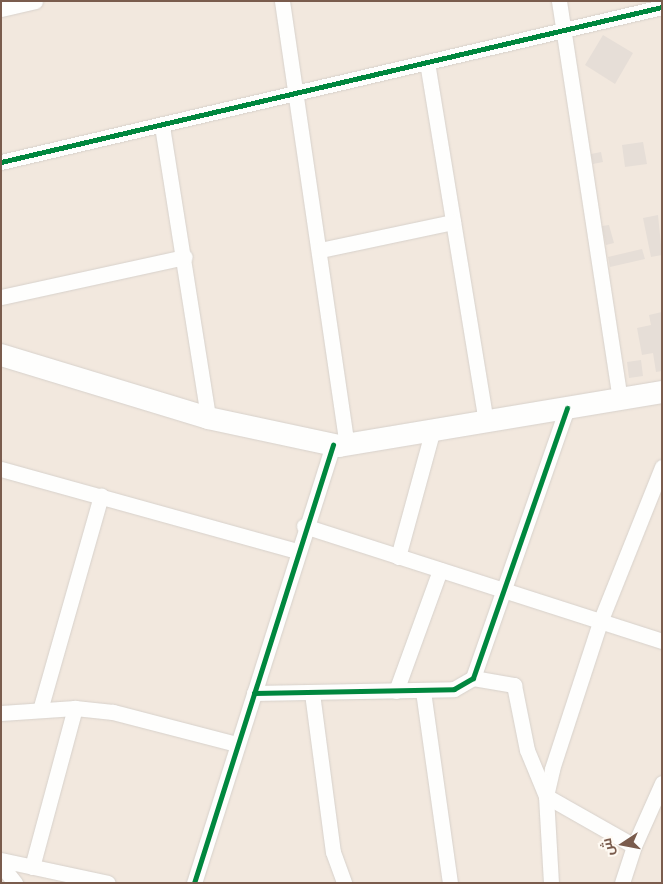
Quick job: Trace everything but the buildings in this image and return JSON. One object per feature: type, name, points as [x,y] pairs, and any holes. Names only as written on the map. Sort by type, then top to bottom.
[{"type":"main road","points":[[1,355],[208,418],[340,446],[432,433],[662,392]]},
{"type":"street","points":[[2,6],[35,1]]},
{"type":"street","points":[[194,883],[304,526],[340,446],[320,250],[282,1]]},
{"type":"street","points":[[559,1],[620,399]]},
{"type":"street","points":[[1,162],[162,126],[563,28],[662,7]]},
{"type":"street","points":[[427,62],[486,422]]},
{"type":"street","points":[[162,126],[185,257],[208,418]]},
{"type":"street","points":[[320,250],[453,222]]},
{"type":"street","points":[[1,297],[185,257]]},
{"type":"street","points":[[473,678],[505,592],[567,408]]},
{"type":"street","points":[[398,557],[432,433]]},
{"type":"street","points":[[546,796],[600,622],[662,467]]},
{"type":"street","points":[[1,469],[297,551]]},
{"type":"street","points":[[40,710],[101,496]]},
{"type":"street","points":[[304,526],[662,642]]},
{"type":"street","points":[[396,692],[440,570]]},
{"type":"street","points":[[254,693],[396,692],[454,689],[473,678],[514,684],[526,750],[546,796],[551,883]]},
{"type":"street","points":[[423,691],[450,883]]},
{"type":"street","points":[[312,693],[333,852],[344,883]]},
{"type":"street","points":[[32,867],[75,708]]},
{"type":"street","points":[[1,713],[75,708],[113,712],[238,744]]},
{"type":"street","points":[[622,883],[634,846],[662,783]]},
{"type":"street","points":[[546,796],[634,846]]},
{"type":"street","points":[[1,860],[108,883]]},
{"type":"street","points":[[1,865],[15,883]]},
{"type":"shaded area","points":[[1,1],[662,1],[662,883],[1,883]]},
{"type":"cycle path","points":[[1,162],[662,7]]},
{"type":"cycle path","points":[[254,693],[454,689],[473,678],[567,408]]},
{"type":"cycle path","points":[[194,883],[333,445]]}]
